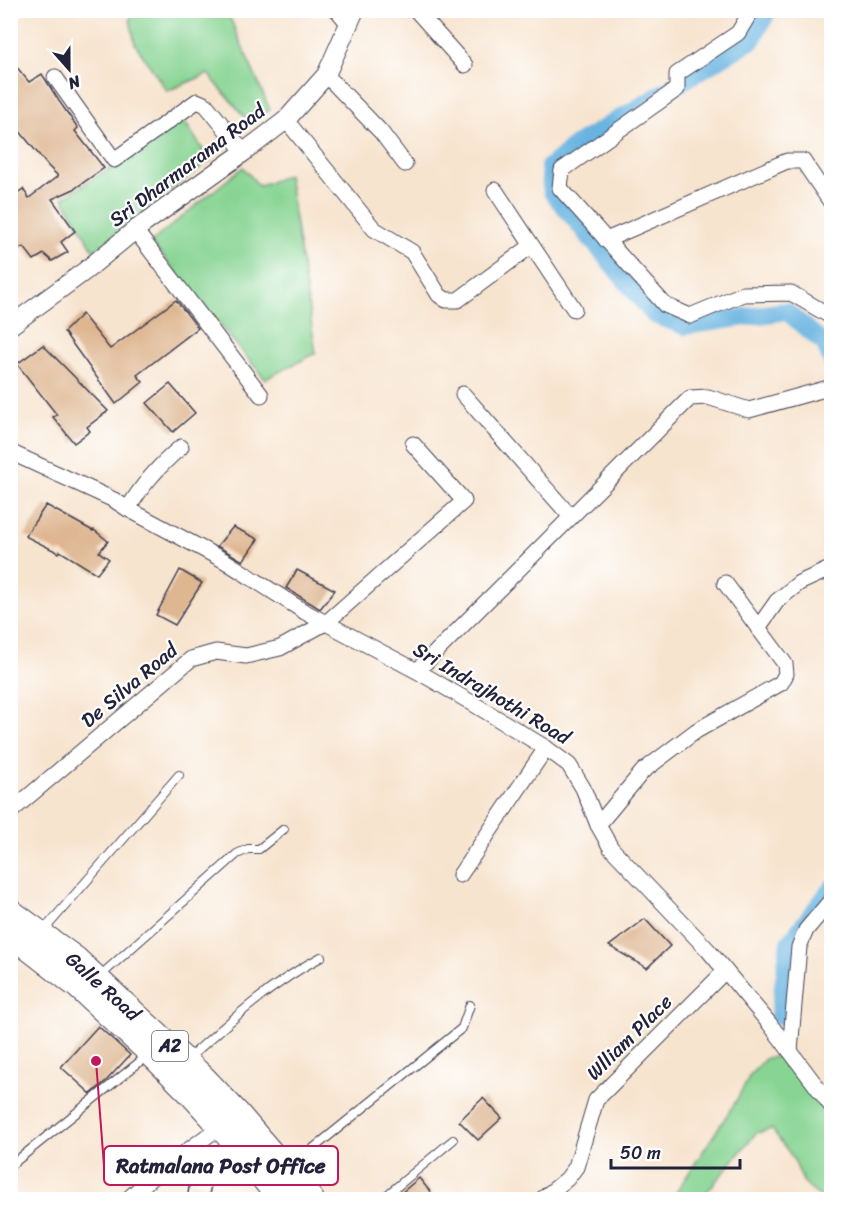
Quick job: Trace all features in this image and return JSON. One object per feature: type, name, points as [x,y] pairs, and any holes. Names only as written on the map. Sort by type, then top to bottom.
[{"type":"highway","name":"Galle Road","points":[[10,911],[76,959],[203,1077],[281,1200]]},
{"type":"highway","name":"Galle Road","points":[[10,934],[76,986],[190,1093],[229,1120],[286,1170],[312,1200]]},
{"type":"street","points":[[416,10],[465,65]]},
{"type":"street","points":[[749,10],[750,13],[738,33],[562,170],[560,188],[665,305],[690,316],[743,294],[791,293],[831,317]]},
{"type":"street","name":"Sri Dharmarama Road","points":[[10,326],[85,271],[135,230],[286,120],[326,75],[347,15]]},
{"type":"street","points":[[326,75],[381,132],[405,164]]},
{"type":"street","points":[[55,77],[114,159],[196,101],[206,105],[244,152]]},
{"type":"street","points":[[286,120],[374,229],[412,252],[439,295],[446,300],[458,300],[531,246]]},
{"type":"street","points":[[606,240],[787,160],[803,161],[831,204]]},
{"type":"street","points":[[495,190],[574,309]]},
{"type":"street","points":[[135,230],[261,395]]},
{"type":"street","points":[[417,671],[690,398],[708,397],[749,410],[830,387]]},
{"type":"street","points":[[463,394],[571,517]]},
{"type":"street","name":"De Silva Road","points":[[10,812],[191,658],[216,652],[246,656],[280,648],[327,622],[464,501],[412,444]]},
{"type":"street","points":[[128,509],[146,483],[181,447]]},
{"type":"street","name":"Sri Indrajhothi Road","points":[[10,452],[114,500],[225,561],[305,612],[417,671],[546,748],[569,765],[583,788],[598,825],[611,848],[708,950],[769,1023],[831,1107]]},
{"type":"street","points":[[758,628],[777,601],[799,583],[831,568]]},
{"type":"street","points":[[598,825],[643,771],[696,731],[781,683],[786,674],[785,664],[725,583]]},
{"type":"street","points":[[460,875],[546,748]]},
{"type":"street","points":[[790,1051],[799,947],[807,930],[831,899]]},
{"type":"street","name":"Wlliam Place","points":[[541,1200],[567,1179],[576,1167],[596,1100],[725,971]]},
{"type":"street","points":[[127,1200],[151,1178],[229,1120]]},
{"type":"lane","points":[[41,934],[179,775]]},
{"type":"lane","points":[[97,978],[237,854],[248,849],[259,849],[284,829]]},
{"type":"lane","points":[[185,1061],[266,992],[297,969],[321,957]]},
{"type":"lane","points":[[286,1170],[462,1028],[470,1005]]},
{"type":"lane","points":[[10,1166],[150,1053]]},
{"type":"lane","points":[[381,1200],[453,1140]]},
{"type":"green space","points":[[134,11],[227,11],[270,110],[249,122],[208,74],[167,91],[135,44],[130,19]]},
{"type":"green space","points":[[184,121],[210,160],[94,251],[63,198]]},
{"type":"green space","points":[[243,167],[259,186],[288,175],[316,353],[265,379],[151,242]]},
{"type":"green space","points":[[783,1056],[831,1121],[831,1199],[825,1199],[815,1193],[803,1181],[793,1158],[772,1129],[756,1133],[701,1199],[671,1200],[735,1103],[750,1075],[766,1058]]},
{"type":"building","points":[[10,59],[29,82],[42,74],[78,128],[75,131],[104,168],[74,189],[52,199],[75,231],[61,242],[68,252],[52,261],[44,254],[34,260],[24,247],[10,251],[10,198],[23,189],[29,198],[58,176],[18,129],[10,135]]},
{"type":"building","points":[[176,300],[198,328],[137,375],[143,382],[116,404],[64,332],[82,314],[110,349]]},
{"type":"building","points":[[43,345],[108,411],[87,427],[90,431],[74,443],[53,417],[57,415],[17,364]]},
{"type":"building","points":[[170,384],[195,413],[173,432],[147,403]]},
{"type":"building","points":[[46,505],[94,530],[108,541],[99,552],[109,559],[97,574],[60,551],[59,553],[25,536]]},
{"type":"building","points":[[233,527],[258,539],[243,561],[217,546]]},
{"type":"building","points":[[180,570],[202,583],[175,625],[156,615]]},
{"type":"building","points":[[297,570],[335,590],[320,609],[286,588]]},
{"type":"building","points":[[645,919],[670,946],[647,968],[609,946]]},
{"type":"building","points":[[98,1026],[130,1055],[91,1094],[61,1067]]},
{"type":"building","points":[[483,1098],[502,1118],[478,1140],[459,1121]]},
{"type":"building","points":[[419,1178],[437,1200],[393,1200]]},
{"type":"building","points":[[190,1181],[211,1185],[208,1200],[187,1200]]},
{"type":"waterway","points":[[766,10],[767,13],[752,40],[577,144],[549,167],[552,192],[654,315],[685,326],[786,311],[825,344],[832,362]]},
{"type":"waterway","points":[[779,1016],[789,943],[832,888]]},
{"type":"place","name":"Ratmalana Post Office","points":[[96,1061]]}]
